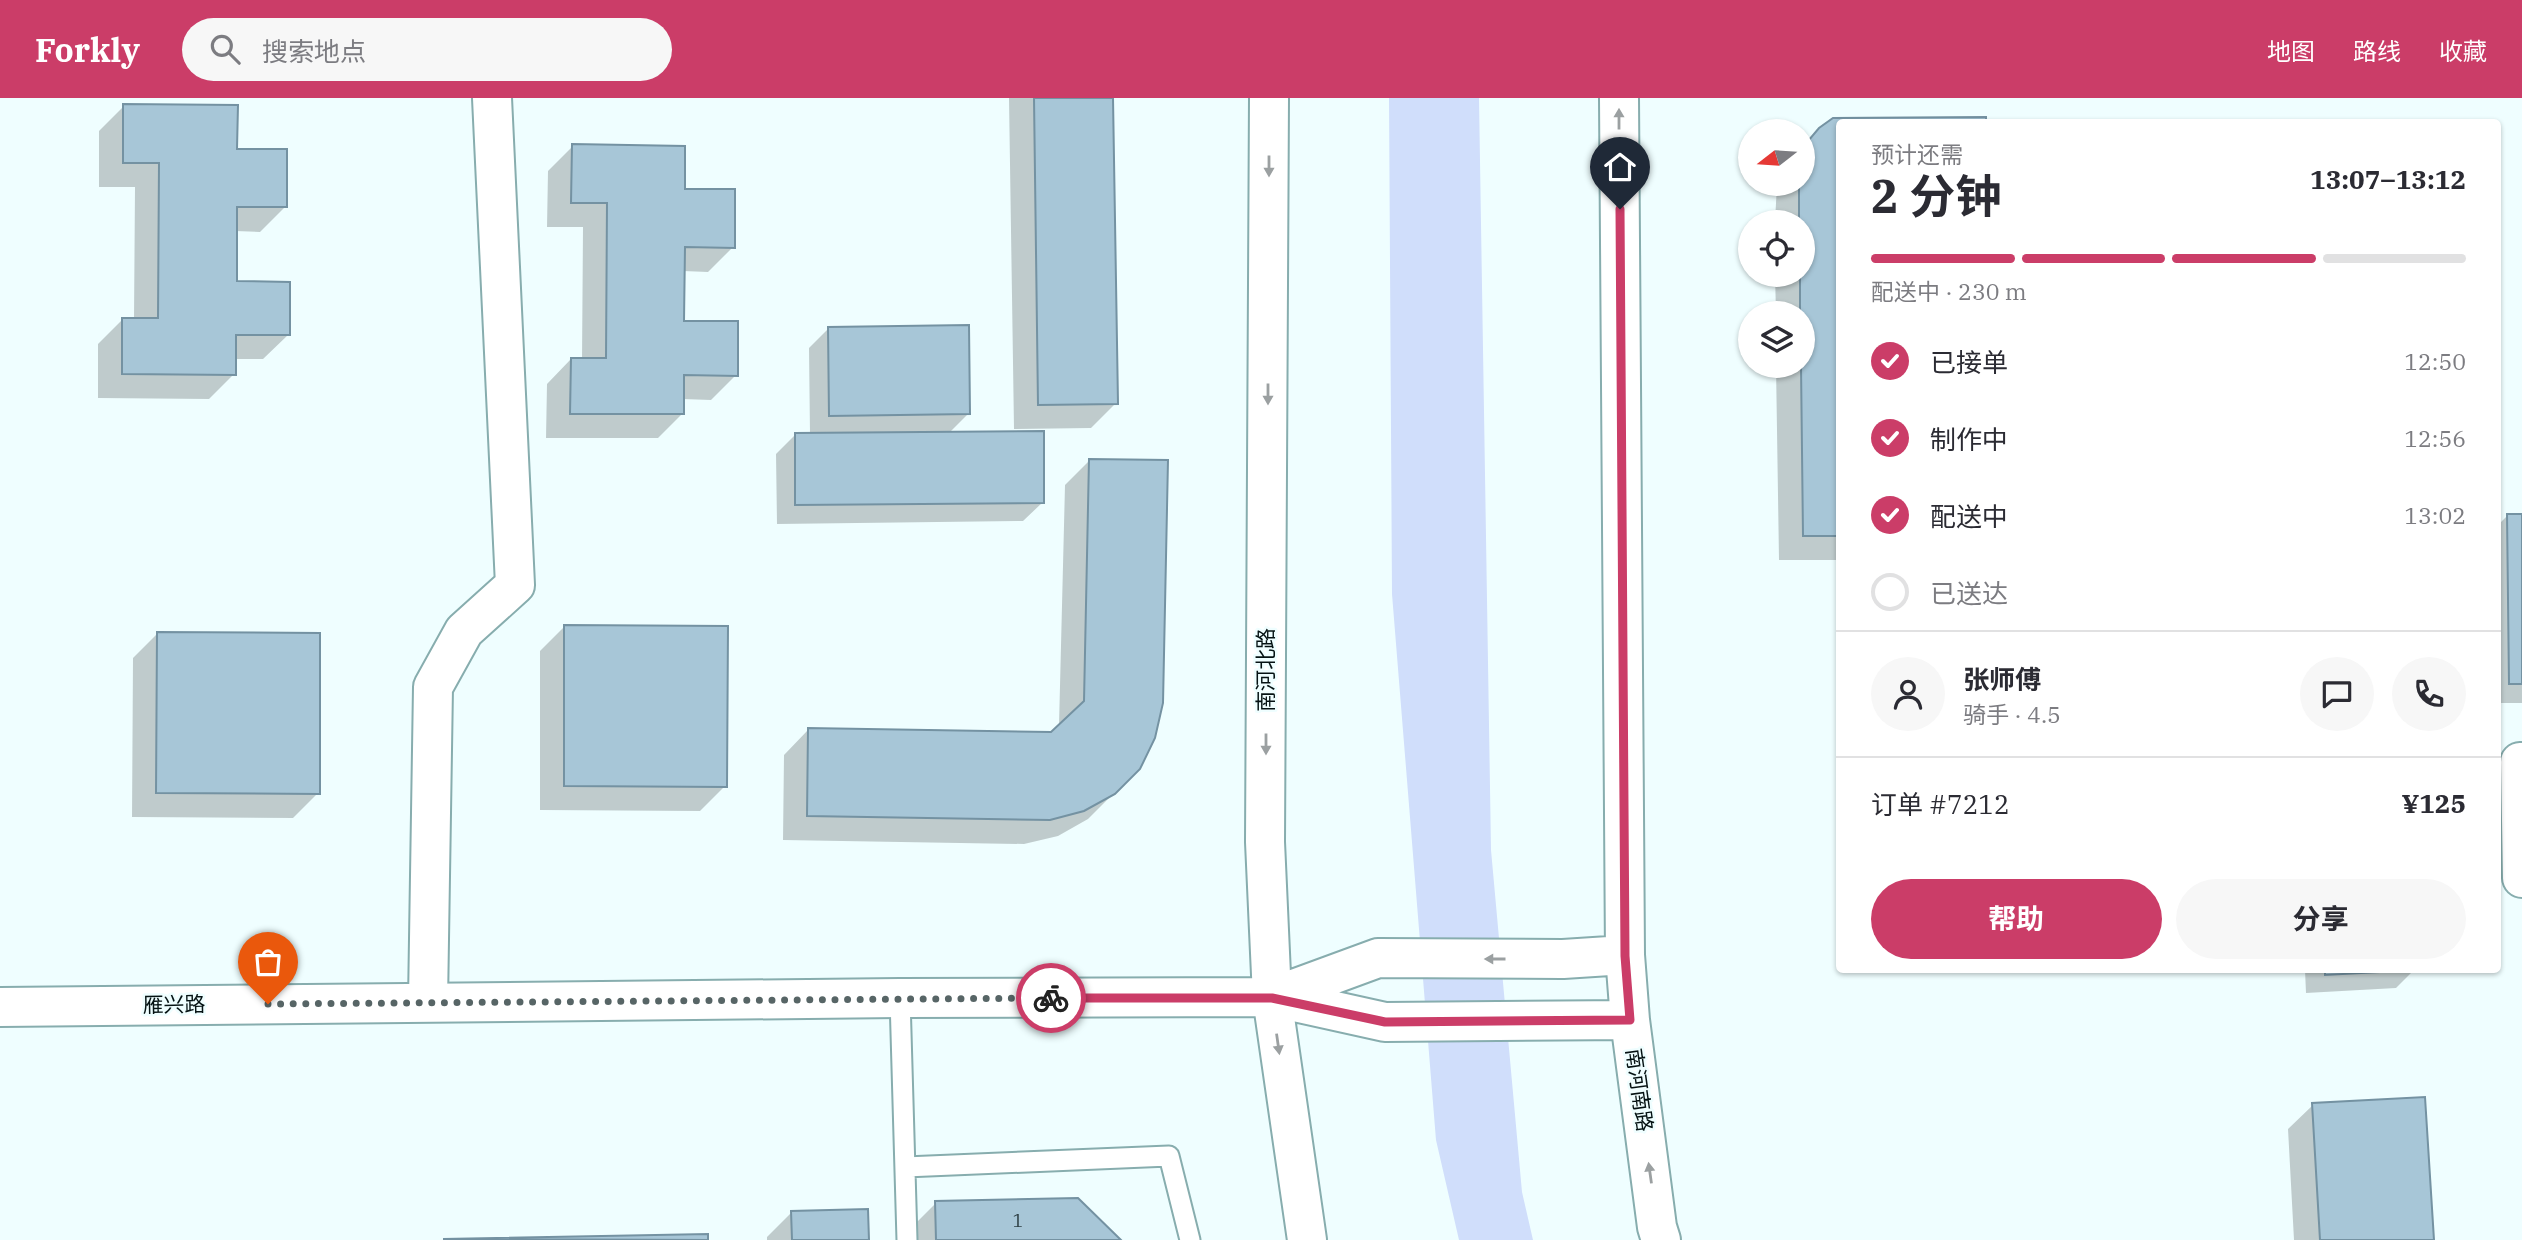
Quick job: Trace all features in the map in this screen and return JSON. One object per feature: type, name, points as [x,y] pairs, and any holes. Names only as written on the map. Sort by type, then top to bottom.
[{"type":"street","points":[[428,1002],[433,687],[464,631],[515,585],[492,98]]},
{"type":"street","name":"南河北路","points":[[1269,98],[1265,842],[1272,998],[1307,1240]]},
{"type":"street","name":"南河南路","points":[[1619,98],[1625,956],[1630,1020],[1657,1227],[1661,1240]]},
{"type":"street","points":[[2513,759],[2522,878]]},
{"type":"street","points":[[1272,998],[1378,958],[1563,959],[1625,956]]},
{"type":"street","name":"雁兴路","points":[[0,1007],[900,998],[1272,998]]},
{"type":"street","points":[[1272,998],[1385,1022],[1630,1020]]},
{"type":"lane","points":[[900,998],[907,1240]]},
{"type":"lane","points":[[905,1167],[1169,1156],[1190,1240]]},
{"type":"water","points":[[1389,98],[1479,98],[1491,850],[1522,1192],[1533,1240],[1459,1240],[1436,1140],[1392,594]]},
{"type":"building","points":[[1034,98],[1113,98],[1118,404],[1038,405]]},
{"type":"building","points":[[123,104],[238,105],[237,149],[287,149],[287,207],[237,207],[237,281],[290,282],[290,335],[236,335],[236,375],[122,374],[122,318],[158,318],[159,163],[123,163]]},
{"type":"building","points":[[1986,117],[1836,119],[1836,536],[1803,536],[1801,378],[1815,378],[1815,301],[1800,301],[1800,287],[1815,287],[1815,210],[1799,210],[1799,196],[1815,196],[1815,133],[1833,118]]},
{"type":"building","points":[[572,144],[685,146],[685,189],[735,189],[735,248],[685,247],[684,321],[738,321],[738,376],[684,375],[684,414],[570,414],[571,358],[606,358],[607,203],[571,203]]},
{"type":"building","points":[[969,325],[970,414],[829,416],[828,327]]},
{"type":"building","points":[[1044,431],[1044,503],[795,505],[795,433]]},
{"type":"building","points":[[1089,459],[1168,460],[1163,703],[1155,738],[1140,769],[1115,794],[1084,811],[1050,820],[807,816],[808,728],[1051,732],[1084,701]]},
{"type":"building","points":[[2507,514],[2522,514],[2522,684],[2509,684]]},
{"type":"building","points":[[564,625],[728,626],[727,787],[564,786]]},
{"type":"building","points":[[157,632],[320,633],[320,794],[156,793]]},
{"type":"building","points":[[2325,973],[2362,973],[2325,975]]},
{"type":"building","points":[[2425,1097],[2434,1240],[2320,1240],[2312,1103]]},
{"type":"building","points":[[1078,1198],[1121,1240],[936,1240],[935,1201]]},
{"type":"building","points":[[868,1209],[869,1240],[792,1240],[791,1211]]},
{"type":"building","points":[[708,1234],[708,1240],[443,1239]]},
{"type":"way so far","points":[[268,1004],[1051,998]]},
{"type":"route","points":[[1051,998],[1272,998],[1385,1022],[1630,1020],[1625,956],[1620,209]]}]
